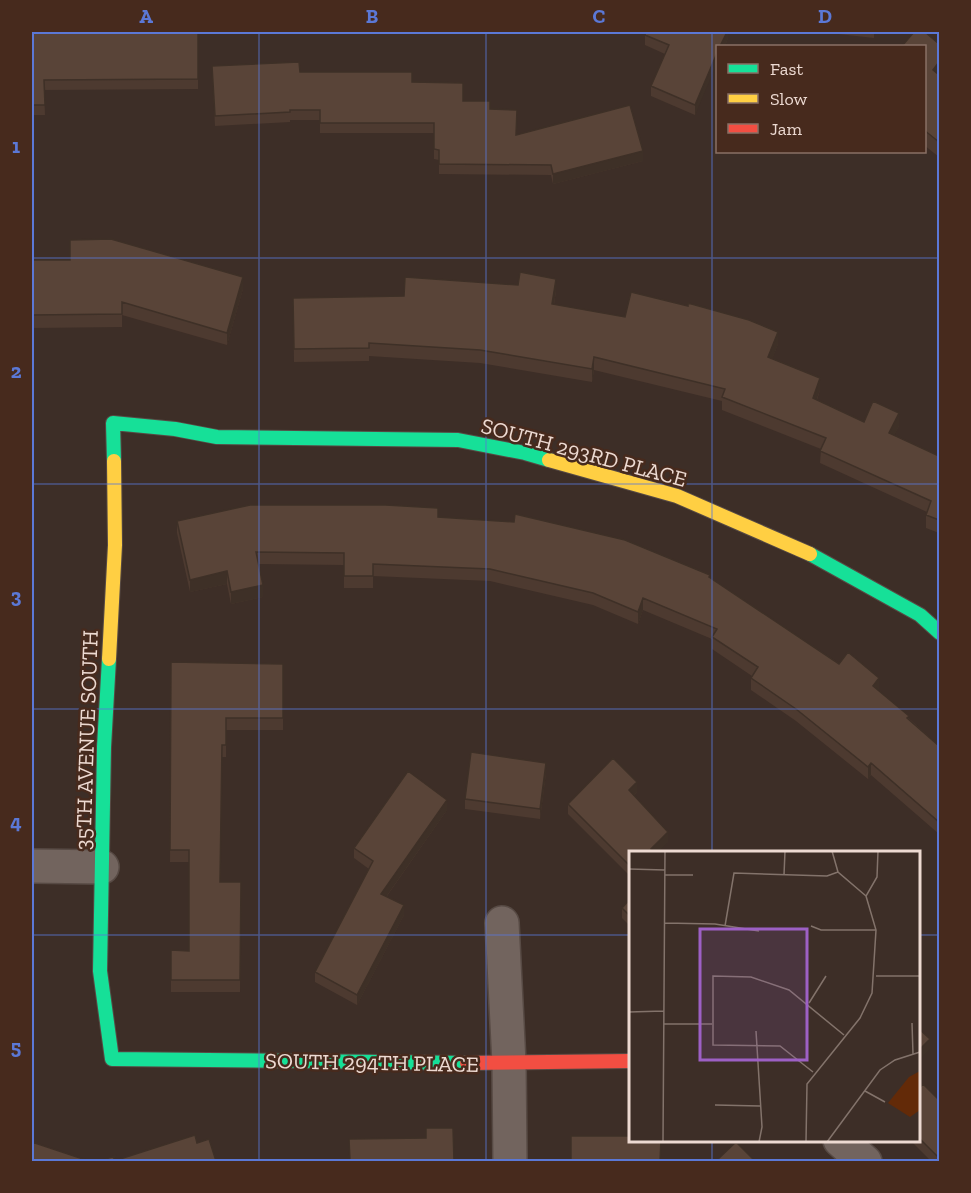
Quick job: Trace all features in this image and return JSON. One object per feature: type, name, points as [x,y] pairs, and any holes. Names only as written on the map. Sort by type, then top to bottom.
[{"type":"street","name":"SOUTH 293RD PLACE","points":[[113,423],[175,429],[217,437],[458,440],[525,453],[677,496],[808,554],[920,615],[939,633]]},
{"type":"street","name":"35TH AVENUE SOUTH","points":[[112,1059],[100,971],[105,747],[115,545],[113,423]]},
{"type":"street","points":[[32,866],[102,867]]},
{"type":"street","points":[[502,923],[509,1063],[510,1161]]},
{"type":"street","name":"SOUTH 294TH PLACE","points":[[112,1059],[509,1063],[629,1061]]},
{"type":"street","points":[[842,1142],[865,1161]]},
{"type":"building","points":[[32,32],[198,32],[198,79],[44,80],[45,105],[32,105]]},
{"type":"building","points":[[646,32],[727,32],[720,45],[716,45],[716,55],[695,105],[651,86],[669,45],[645,35]]},
{"type":"building","points":[[914,32],[925,32],[939,44],[939,62],[933,70],[939,75],[939,142],[926,132],[926,45],[903,45]]},
{"type":"building","points":[[299,62],[300,72],[412,72],[412,82],[463,83],[463,101],[490,101],[490,109],[517,110],[516,135],[630,105],[643,151],[553,174],[551,165],[439,164],[439,150],[434,149],[434,123],[320,123],[320,110],[215,116],[212,66]]},
{"type":"building","points":[[111,239],[243,277],[227,333],[122,302],[122,314],[32,315],[32,260],[70,260],[70,240]]},
{"type":"building","points":[[520,272],[556,279],[552,304],[625,317],[631,292],[688,306],[688,303],[749,320],[778,332],[768,357],[820,378],[813,398],[864,422],[873,401],[899,413],[889,433],[939,456],[939,520],[926,515],[931,501],[820,451],[826,438],[722,397],[725,389],[594,357],[592,369],[480,350],[369,343],[369,348],[294,349],[293,298],[404,296],[405,277],[518,285]]},
{"type":"building","points":[[250,505],[386,505],[438,508],[438,517],[514,522],[515,514],[625,540],[710,575],[709,577],[839,664],[848,652],[879,678],[873,686],[909,716],[907,718],[939,746],[939,822],[871,763],[868,767],[796,709],[751,678],[758,667],[712,637],[717,629],[643,598],[638,612],[593,593],[490,569],[373,564],[373,576],[344,576],[344,553],[256,552],[263,585],[231,592],[227,571],[190,580],[177,521]]},
{"type":"building","points":[[171,662],[283,664],[283,718],[226,718],[226,745],[222,745],[220,882],[241,882],[240,980],[171,980],[171,950],[189,951],[189,850],[170,850]]},
{"type":"building","points":[[471,752],[546,763],[540,809],[465,799]]},
{"type":"building","points":[[613,758],[637,782],[629,790],[668,832],[651,849],[654,851],[629,851],[629,865],[568,804]]},
{"type":"building","points":[[408,771],[447,800],[381,894],[404,905],[357,995],[315,972],[373,861],[354,848]]},
{"type":"building","points":[[629,900],[629,915],[622,908]]},
{"type":"building","points":[[920,1030],[930,1039],[920,1049]]},
{"type":"building","points":[[923,1084],[939,1100],[939,1158],[920,1139],[920,1087]]},
{"type":"building","points":[[426,1128],[453,1128],[454,1161],[350,1161],[349,1139],[426,1138]]},
{"type":"building","points":[[195,1135],[197,1143],[209,1139],[216,1161],[120,1161],[120,1159]]},
{"type":"building","points":[[571,1136],[629,1136],[629,1142],[661,1142],[660,1161],[571,1161]]},
{"type":"building","points":[[32,1142],[89,1161],[32,1161]]},
{"type":"building","points":[[736,1142],[755,1161],[716,1161]]},
{"type":"building","points":[[115,1156],[113,1161],[99,1161]]},
{"type":"traffic: fast","points":[[114,461],[113,423],[175,429],[217,437],[458,440],[549,460]]},
{"type":"traffic: fast","points":[[810,554],[920,615],[940,633]]},
{"type":"traffic: fast","points":[[109,659],[104,747],[100,971],[112,1059],[467,1063]]},
{"type":"traffic: slow","points":[[549,460],[677,496],[810,554]]},
{"type":"traffic: slow","points":[[109,659],[115,545],[114,461]]},
{"type":"traffic: jam","points":[[467,1063],[629,1061]]}]
